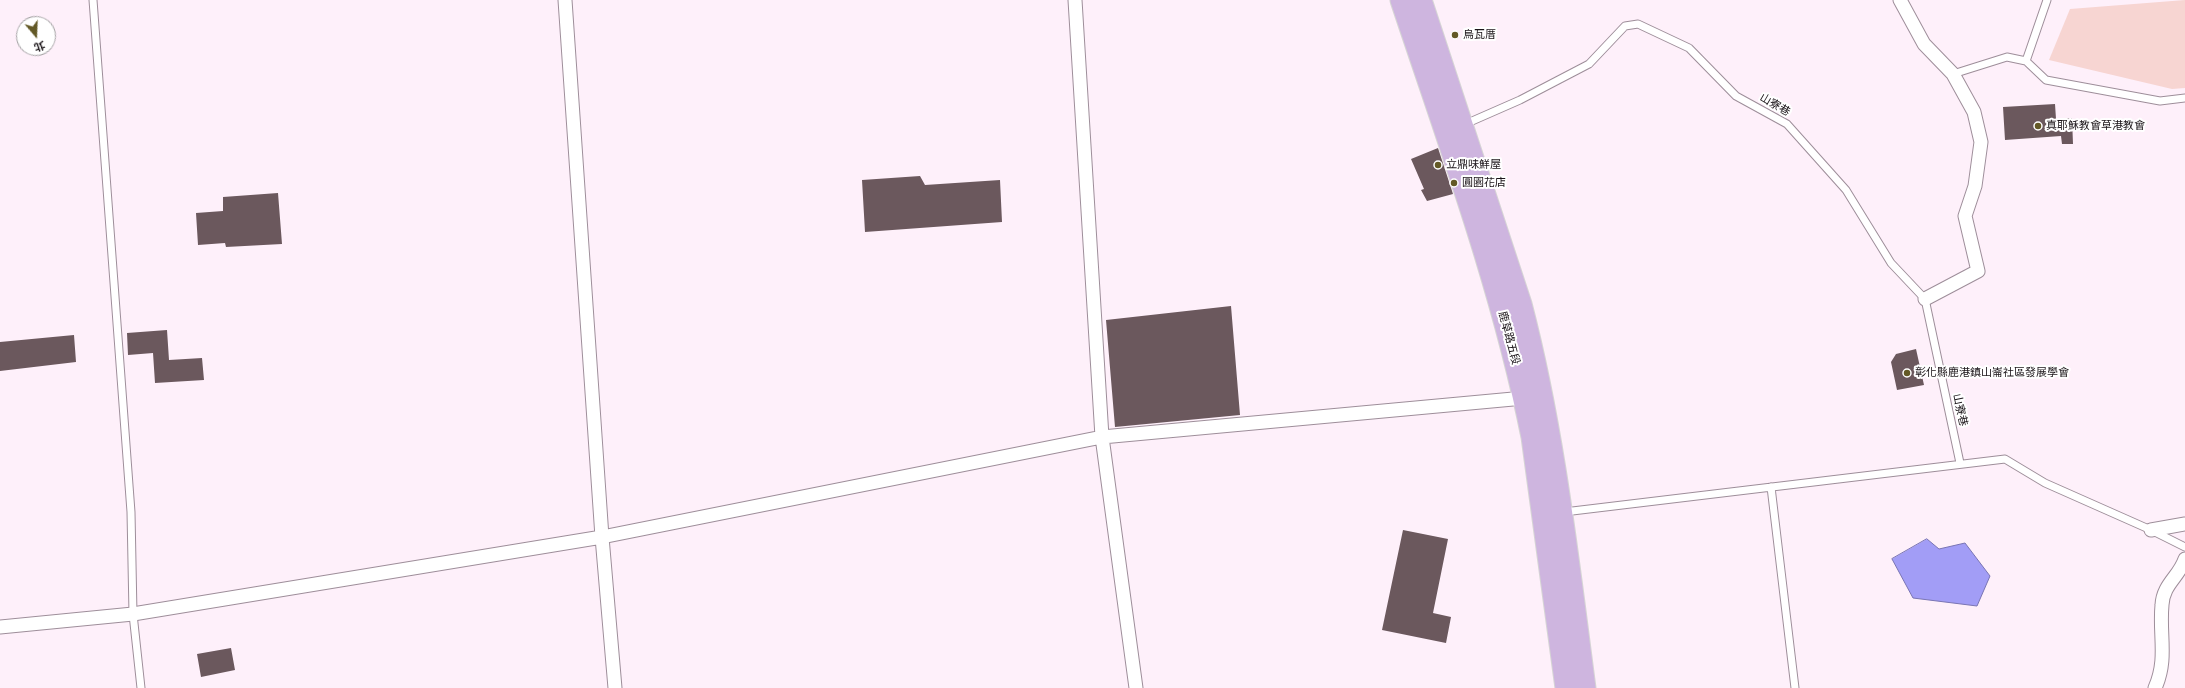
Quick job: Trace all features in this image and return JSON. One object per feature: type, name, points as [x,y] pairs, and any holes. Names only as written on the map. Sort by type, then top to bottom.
[{"type":"main road","name":"鹿草路五段","points":[[1400,0],[1453,128],[1521,304],[1533,352],[1551,438],[1552,513],[1566,688]]},
{"type":"main road","name":"鹿草路五段","points":[[1422,0],[1453,128],[1524,398],[1532,437],[1552,513],[1585,688]]},
{"type":"street","points":[[564,0],[602,537],[615,688]]},
{"type":"street","points":[[1075,0],[1102,437],[1136,688]]},
{"type":"street","points":[[1900,0],[1924,44],[1953,74],[1974,112],[1981,142],[1975,186],[1965,216],[1978,271],[1925,299]]},
{"type":"street","points":[[0,627],[133,614],[602,537],[1102,437],[1524,398]]},
{"type":"street","points":[[2150,530],[2185,524]]},
{"type":"street","points":[[2155,688],[2164,657],[2162,604],[2167,585],[2182,567],[2185,559]]},
{"type":"lane","points":[[93,0],[131,512],[133,614],[141,688]]},
{"type":"lane","points":[[2026,61],[2047,0]]},
{"type":"lane","name":"山寮巷","points":[[1453,128],[1520,100],[1589,64],[1625,26],[1638,24],[1690,48],[1736,96],[1787,124],[1846,190],[1891,263],[1925,299],[1960,463]]},
{"type":"lane","points":[[1953,74],[2007,57],[2026,61],[2046,80],[2160,101],[2185,98]]},
{"type":"lane","points":[[1552,513],[1960,463],[2005,459],[2044,483],[2185,547]]},
{"type":"lane","points":[[1771,487],[1796,688]]},
{"type":"shaded area","points":[[2185,0],[2185,88],[2172,89],[2049,60],[2070,9]]},
{"type":"shaded area","points":[[1927,539],[1939,549],[1965,543],[1990,576],[1977,606],[1913,598],[1892,559]]},
{"type":"building","name":"真耶穌教會草港教會","points":[[2055,104],[2056,119],[2072,118],[2073,144],[2062,144],[2061,136],[2005,140],[2003,107]]},
{"type":"building","points":[[1438,148],[1453,194],[1427,201],[1421,190],[1424,189],[1411,159]]},
{"type":"building","points":[[920,176],[925,185],[1000,180],[1002,222],[865,232],[862,180]]},
{"type":"building","points":[[278,193],[282,244],[226,247],[225,243],[198,245],[196,213],[223,211],[223,197]]},
{"type":"building","points":[[1231,306],[1240,415],[1115,427],[1106,320]]},
{"type":"building","points":[[167,330],[169,360],[202,358],[204,380],[155,383],[153,353],[128,355],[127,333]]},
{"type":"building","points":[[74,335],[76,362],[0,371],[0,342]]},
{"type":"building","name":"彰化縣鹿港鎮山崙社區發展學會","points":[[1916,349],[1924,385],[1897,390],[1891,362],[1896,354]]},
{"type":"building","points":[[1403,530],[1448,539],[1433,613],[1451,617],[1446,643],[1382,630]]},
{"type":"building","points":[[231,648],[235,670],[201,677],[197,654]]},
{"type":"place","name":"烏瓦厝","points":[[1455,35]]},
{"type":"place","name":"真耶穌教會草港教會","points":[[2038,126]]},
{"type":"place","name":"立鼎味鮮屋","points":[[1438,165]]},
{"type":"place","name":"圓園花店","points":[[1454,183]]},
{"type":"place","name":"彰化縣鹿港鎮山崙社區發展學會","points":[[1907,373]]}]
